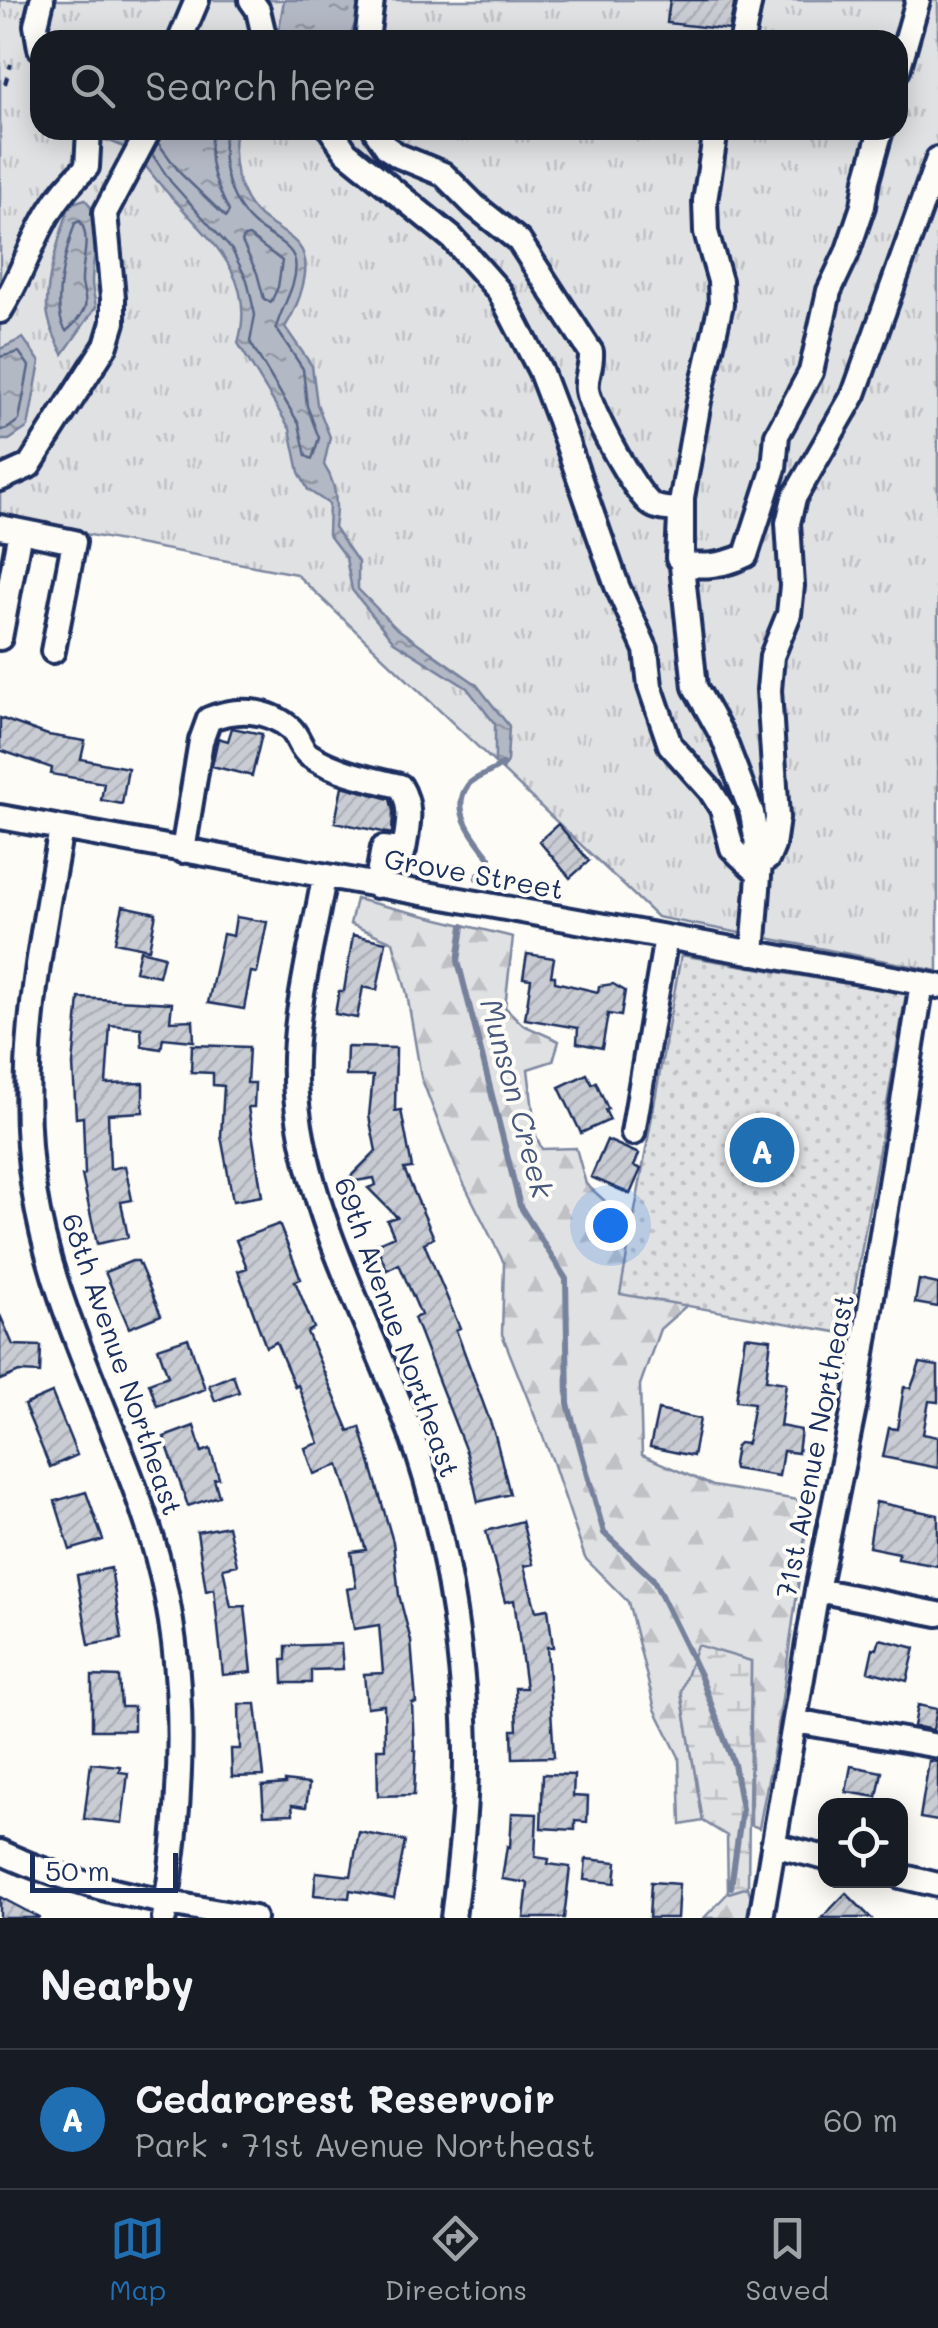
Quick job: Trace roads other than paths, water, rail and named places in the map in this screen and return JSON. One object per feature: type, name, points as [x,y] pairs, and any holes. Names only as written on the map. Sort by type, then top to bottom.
[{"type":"street","points":[[37,30],[42,0]]},
{"type":"street","points":[[184,30],[198,0]]},
{"type":"street","points":[[252,0],[263,30]]},
{"type":"street","points":[[368,30],[372,0]]},
{"type":"street","points":[[744,30],[750,0]]},
{"type":"street","points":[[908,35],[918,0]]},
{"type":"street","points":[[0,311],[56,197],[87,167],[88,140]]},
{"type":"street","points":[[0,478],[29,466],[106,345],[113,310],[105,213],[144,140]]},
{"type":"street","points":[[338,140],[346,152],[438,226],[499,291],[528,345],[559,420],[617,586],[646,650],[654,702],[670,745],[722,809],[732,848],[753,868],[768,858],[774,846],[776,818],[768,690],[772,656],[789,614],[792,586],[788,524],[794,498],[854,394],[938,158]]},
{"type":"street","points":[[381,140],[399,156],[444,174],[474,206],[519,241],[532,258],[591,352],[587,391],[628,476],[653,506],[675,510],[680,518],[678,558],[695,565],[734,561],[746,554],[774,468],[777,435],[811,372],[828,291],[847,254],[864,206],[878,140]]},
{"type":"street","points":[[714,140],[704,200],[706,232],[720,281],[722,304],[682,498],[682,561],[694,687],[723,738],[752,813],[760,863],[754,953]]},
{"type":"street","points":[[0,638],[10,529],[74,542],[53,652]]},
{"type":"street","points":[[183,851],[201,742],[209,719],[228,711],[249,710],[294,731],[304,752],[324,763],[400,786],[410,817],[404,850],[383,848],[376,886]]},
{"type":"street","name":"Grove Street","points":[[0,817],[930,985]]},
{"type":"street","name":"68th Avenue Northeast","points":[[61,829],[31,1020],[28,1130],[34,1192],[56,1280],[157,1557],[174,1642],[179,1719],[177,1786],[165,1910]]},
{"type":"street","name":"69th Avenue Northeast","points":[[324,877],[299,1027],[295,1092],[307,1166],[412,1435],[438,1530],[465,1712],[466,1796],[453,1918]]},
{"type":"street","points":[[633,1134],[666,938]]},
{"type":"street","name":"71st Avenue Northeast","points":[[761,1918],[930,985]]},
{"type":"street","points":[[818,1590],[938,1614]]},
{"type":"street","points":[[795,1721],[938,1746]]},
{"type":"street","points":[[774,1845],[818,1856]]},
{"type":"street","points":[[0,1852],[42,1872],[165,1910],[254,1918]]},
{"type":"street","points":[[908,1878],[938,1885]]},
{"type":"water","points":[[284,0],[360,0],[353,30],[279,29]]},
{"type":"water","points":[[106,140],[235,140],[235,165],[246,199],[261,217],[295,242],[303,254],[305,275],[285,327],[312,366],[317,404],[330,437],[324,465],[335,495],[334,527],[358,562],[358,589],[395,627],[476,684],[509,726],[503,770],[495,763],[495,724],[467,688],[394,642],[352,590],[346,558],[328,534],[329,504],[308,490],[299,472],[290,429],[238,343],[241,297],[235,277],[212,241],[126,148]]},
{"type":"water","points":[[85,199],[95,217],[92,282],[96,307],[63,354],[48,314],[47,296],[70,204]]},
{"type":"water","points":[[23,338],[40,362],[28,427],[9,440],[0,440],[0,349]]},
{"type":"waterway","name":"Munson Creek","points":[[477,878],[490,858],[466,824],[461,804],[471,782],[502,764]]},
{"type":"waterway","name":"Munson Creek","points":[[463,926],[458,961],[520,1206],[566,1279],[568,1404],[604,1533],[653,1579],[700,1675],[734,1764],[742,1809],[731,1887]]},
{"type":"place","name":"Cedarcrest Reservoir","points":[[762,1150]]}]
